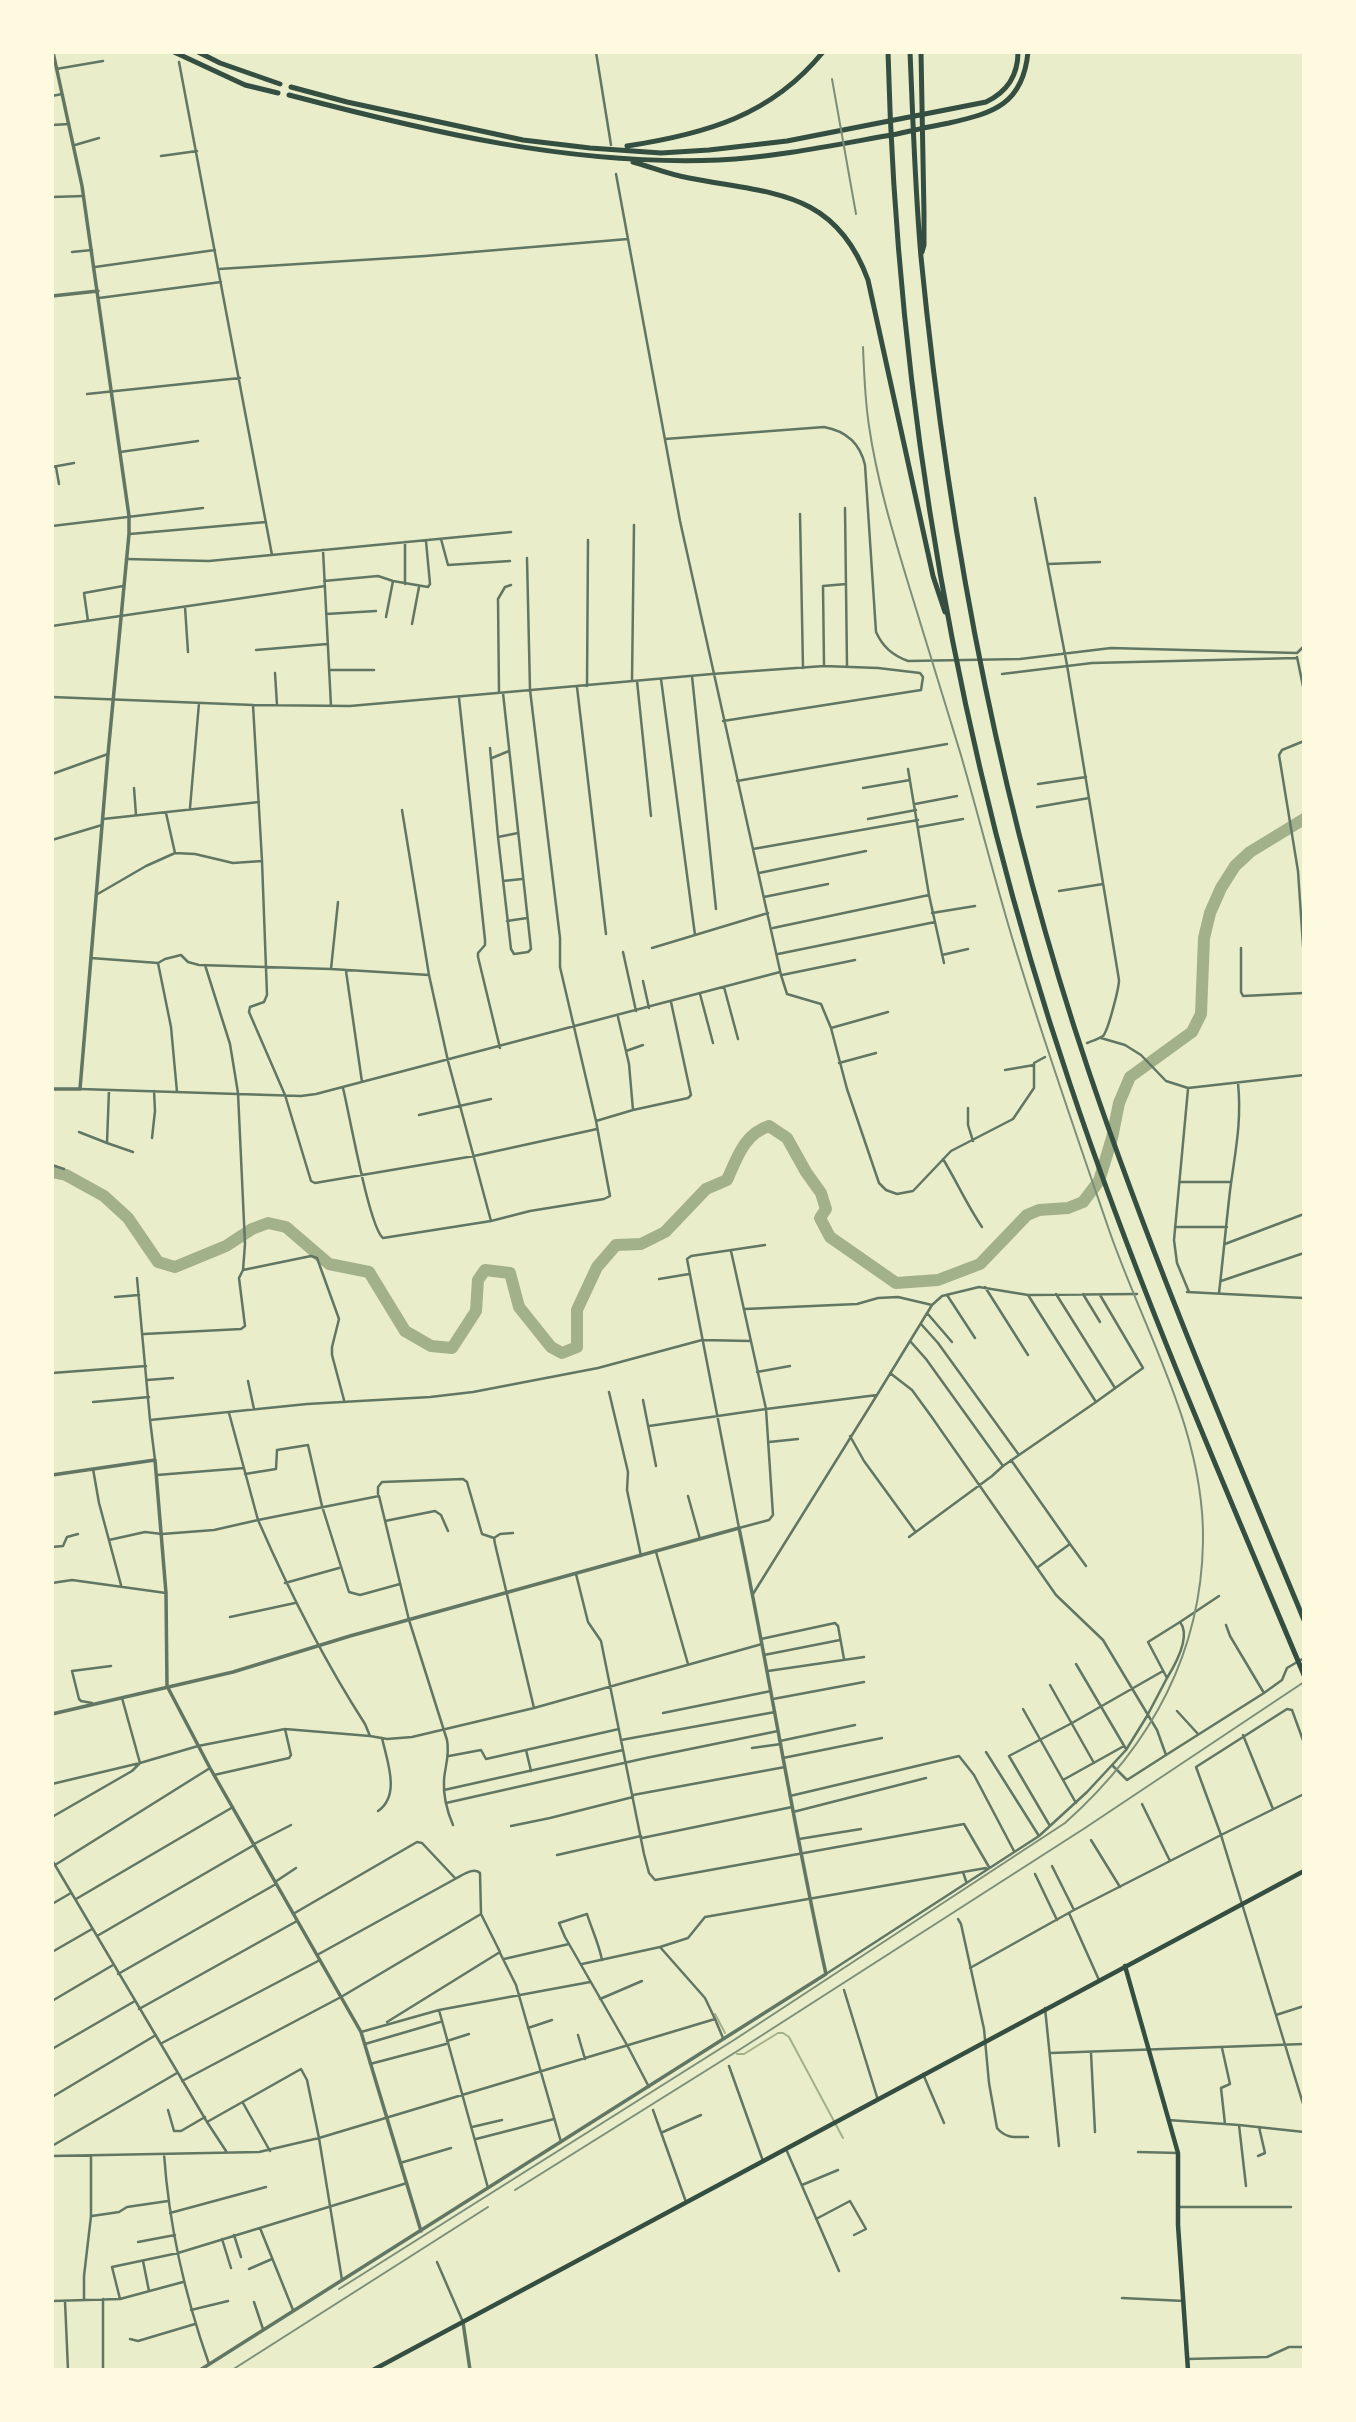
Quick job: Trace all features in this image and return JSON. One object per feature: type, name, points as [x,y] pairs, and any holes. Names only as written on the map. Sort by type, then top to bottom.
[{"type":"highway","points":[[174,52],[245,85],[278,93]]},
{"type":"highway","points":[[198,52],[220,63],[280,84]]},
{"type":"highway","points":[[291,87],[523,140],[590,148],[614,147],[699,132],[751,113],[788,88],[823,52]]},
{"type":"highway","points":[[888,52],[893,164],[917,424],[950,628],[1004,863],[1070,1085],[1128,1247],[1304,1675]]},
{"type":"highway","points":[[910,52],[921,255],[946,466],[996,736],[1028,866],[1088,1070],[1142,1220],[1304,1620]]},
{"type":"highway","points":[[920,52],[924,214],[924,245],[921,255]]},
{"type":"highway","points":[[614,147],[662,153],[787,141],[986,102],[1004,90],[1015,73],[1018,52]]},
{"type":"highway","points":[[289,95],[484,142],[624,160],[719,160],[837,145],[989,113],[1015,93],[1023,79],[1028,52]]},
{"type":"highway","points":[[624,160],[687,178],[790,198],[822,214],[847,240],[860,260],[868,280],[933,576],[950,628]]},
{"type":"main road","points":[[373,2370],[1304,1871]]},
{"type":"main road","points":[[1125,1966],[1178,2153],[1188,2370]]},
{"type":"street","points":[[53,52],[84,196],[129,516],[80,1089]]},
{"type":"street","points":[[596,52],[614,147]]},
{"type":"street","points":[[56,69],[103,61]]},
{"type":"street","points":[[179,62],[272,555]]},
{"type":"street","points":[[52,96],[62,94]]},
{"type":"street","points":[[52,125],[69,124]]},
{"type":"street","points":[[75,145],[99,138]]},
{"type":"street","points":[[161,156],[197,151]]},
{"type":"street","points":[[616,174],[712,674],[781,974],[787,995],[821,1004],[831,1028],[839,1063],[879,1183],[897,1194],[913,1191],[951,1151],[1013,1119],[1034,1088],[1034,1065],[1037,1060],[1045,1057]]},
{"type":"street","points":[[52,197],[84,196]]},
{"type":"street","points":[[219,269],[425,256],[628,239]]},
{"type":"street","points":[[72,252],[92,250]]},
{"type":"street","points":[[95,267],[215,250]]},
{"type":"street","points":[[99,298],[221,282]]},
{"type":"street","points":[[52,296],[98,291]]},
{"type":"street","points":[[87,394],[240,378]]},
{"type":"street","points":[[665,439],[824,427],[841,432],[853,440],[863,455],[865,465],[873,618],[881,642],[897,657],[916,662],[1020,659],[1111,648],[1297,653]]},
{"type":"street","points":[[120,452],[198,440]]},
{"type":"street","points":[[59,484],[54,467],[74,463]]},
{"type":"street","points":[[1035,498],[1067,665],[1119,980],[1118,994],[1101,1038]]},
{"type":"street","points":[[52,526],[203,508]]},
{"type":"street","points":[[845,508],[848,666]]},
{"type":"street","points":[[800,514],[803,668]]},
{"type":"street","points":[[129,534],[266,522]]},
{"type":"street","points":[[632,681],[634,525]]},
{"type":"street","points":[[126,559],[197,561],[511,532]]},
{"type":"street","points":[[441,539],[448,565],[510,561]]},
{"type":"street","points":[[587,685],[588,540]]},
{"type":"street","points":[[52,619],[53,626],[377,576],[426,588],[429,584],[426,541]]},
{"type":"street","points":[[405,542],[405,584]]},
{"type":"street","points":[[323,550],[331,706]]},
{"type":"street","points":[[343,1088],[362,1174],[380,1237],[491,1221],[530,1211],[609,1198],[610,1191],[596,1121],[560,967],[560,938],[530,690],[527,558]]},
{"type":"street","points":[[1048,564],[1100,562]]},
{"type":"street","points":[[386,617],[393,581]]},
{"type":"street","points":[[824,666],[822,588],[824,585],[846,584]]},
{"type":"street","points":[[490,748],[507,921],[512,952],[517,954],[531,949],[501,693],[498,599],[505,587],[511,585]]},
{"type":"street","points":[[88,621],[84,593],[123,586]]},
{"type":"street","points":[[412,624],[419,587]]},
{"type":"street","points":[[185,607],[188,652]]},
{"type":"street","points":[[326,614],[376,611]]},
{"type":"street","points":[[256,650],[327,644]]},
{"type":"street","points":[[1304,646],[1297,653],[1304,691]]},
{"type":"street","points":[[1002,674],[1114,662],[1297,658]]},
{"type":"street","points":[[52,697],[331,706],[459,698],[824,666],[916,672],[923,677],[923,687],[920,690],[723,721]]},
{"type":"street","points":[[329,670],[374,670]]},
{"type":"street","points":[[275,673],[277,705]]},
{"type":"street","points":[[692,676],[716,909]]},
{"type":"street","points":[[662,679],[695,935]]},
{"type":"street","points":[[637,681],[651,816]]},
{"type":"street","points":[[577,687],[606,934]]},
{"type":"street","points":[[459,698],[485,945],[478,957],[500,1048]]},
{"type":"street","points":[[190,809],[198,703]]},
{"type":"street","points":[[253,705],[266,999],[262,1004],[250,1007],[249,1012],[285,1095],[313,1182],[474,1156],[597,1129]]},
{"type":"street","points":[[1304,741],[1282,750],[1279,754],[1298,871],[1304,960]]},
{"type":"street","points":[[737,781],[947,744]]},
{"type":"street","points":[[491,758],[509,751]]},
{"type":"street","points":[[52,774],[108,754]]},
{"type":"street","points":[[908,769],[932,914],[944,963]]},
{"type":"street","points":[[1038,784],[1086,777]]},
{"type":"street","points":[[863,788],[910,780]]},
{"type":"street","points":[[134,788],[136,815]]},
{"type":"street","points":[[915,804],[957,796]]},
{"type":"street","points":[[1037,807],[1089,798]]},
{"type":"street","points":[[103,819],[259,802]]},
{"type":"street","points":[[402,810],[429,975],[448,1060],[491,1221]]},
{"type":"street","points":[[868,819],[916,810]]},
{"type":"street","points":[[166,813],[175,853]]},
{"type":"street","points":[[919,827],[963,819]]},
{"type":"street","points":[[753,849],[918,820]]},
{"type":"street","points":[[52,840],[102,825]]},
{"type":"street","points":[[498,836],[518,833]]},
{"type":"street","points":[[758,873],[866,851]]},
{"type":"street","points":[[96,895],[146,866],[175,853],[233,863],[262,861]]},
{"type":"street","points":[[1298,871],[1304,869]]},
{"type":"street","points":[[503,881],[522,879]]},
{"type":"street","points":[[764,897],[828,884]]},
{"type":"street","points":[[1059,891],[1104,884]]},
{"type":"street","points":[[772,928],[929,895]]},
{"type":"street","points":[[331,969],[338,902]]},
{"type":"street","points":[[932,914],[975,906]]},
{"type":"street","points":[[652,948],[768,913]]},
{"type":"street","points":[[507,921],[527,918]]},
{"type":"street","points":[[778,954],[935,922]]},
{"type":"street","points":[[1241,948],[1242,995],[1304,993]]},
{"type":"street","points":[[942,955],[968,949]]},
{"type":"street","points":[[623,952],[636,1011]]},
{"type":"street","points":[[91,958],[158,963],[181,955],[190,964],[429,975]]},
{"type":"street","points":[[52,1089],[309,1095],[500,1048],[724,987],[855,960]]},
{"type":"street","points":[[158,963],[171,1027],[177,1091]]},
{"type":"street","points":[[144,1334],[244,1328],[239,1278],[243,1270],[245,1244],[237,1093],[230,1044],[205,965]]},
{"type":"street","points":[[346,971],[362,1082]]},
{"type":"street","points":[[643,981],[649,1008]]},
{"type":"street","points":[[724,987],[737,1039]]},
{"type":"street","points":[[700,994],[713,1043]]},
{"type":"street","points":[[596,1121],[688,1098],[691,1095],[671,1002]]},
{"type":"street","points":[[831,1028],[888,1012]]},
{"type":"street","points":[[618,1016],[631,1074],[633,1110]]},
{"type":"street","points":[[1087,1043],[1101,1038],[1125,1045],[1142,1055],[1166,1081],[1188,1088],[1304,1075]]},
{"type":"street","points":[[626,1051],[643,1045]]},
{"type":"street","points":[[839,1063],[876,1053]]},
{"type":"street","points":[[1005,1070],[1034,1065]]},
{"type":"street","points":[[1219,1293],[1240,1126],[1238,1083]]},
{"type":"street","points":[[1188,1088],[1174,1251],[1188,1292],[1304,1298]]},
{"type":"street","points":[[107,1143],[109,1090]]},
{"type":"street","points":[[152,1138],[155,1111],[153,1091]]},
{"type":"street","points":[[419,1115],[491,1099]]},
{"type":"street","points":[[968,1108],[968,1125],[973,1141]]},
{"type":"street","points":[[79,1132],[133,1152]]},
{"type":"street","points":[[943,1159],[961,1188],[966,1204],[982,1227]]},
{"type":"street","points":[[52,1165],[64,1169]]},
{"type":"street","points":[[1180,1182],[1231,1182]]},
{"type":"street","points":[[1225,1244],[1304,1214]]},
{"type":"street","points":[[1175,1227],[1227,1227]]},
{"type":"street","points":[[765,1245],[689,1256],[690,1274],[826,1973]]},
{"type":"street","points":[[52,1714],[233,1672],[769,1520],[773,1515],[766,1409],[731,1250]]},
{"type":"street","points":[[1221,1281],[1304,1253]]},
{"type":"street","points":[[243,1270],[314,1256],[317,1258],[339,1319],[332,1347],[344,1402]]},
{"type":"street","points":[[659,1279],[690,1274]]},
{"type":"street","points":[[138,1278],[162,1534],[167,1686],[209,1768],[361,2032],[421,2231]]},
{"type":"street","points":[[985,1287],[1028,1355]]},
{"type":"street","points":[[752,1594],[927,1313],[940,1298],[969,1288],[985,1287],[1028,1294],[1137,1294]]},
{"type":"street","points":[[909,1537],[1011,1460],[1143,1368],[1099,1293]]},
{"type":"street","points":[[1028,1294],[1096,1402]]},
{"type":"street","points":[[1056,1294],[1115,1388]]},
{"type":"street","points":[[1083,1294],[1100,1322]]},
{"type":"street","points":[[114,1297],[139,1295]]},
{"type":"street","points":[[947,1295],[975,1338]]},
{"type":"street","points":[[743,1309],[858,1304],[878,1298],[898,1297],[932,1306]]},
{"type":"street","points":[[927,1313],[935,1319],[952,1342]]},
{"type":"street","points":[[921,1324],[1019,1455]]},
{"type":"street","points":[[150,1420],[481,1391],[615,1364],[702,1340],[750,1341]]},
{"type":"street","points":[[910,1341],[1003,1466]]},
{"type":"street","points":[[52,1373],[146,1366]]},
{"type":"street","points":[[757,1372],[790,1366]]},
{"type":"street","points":[[890,1373],[912,1390],[1061,1601],[1103,1640],[1157,1730],[1166,1755]]},
{"type":"street","points":[[147,1380],[173,1378]]},
{"type":"street","points":[[248,1381],[254,1409]]},
{"type":"street","points":[[609,1392],[628,1472],[627,1490],[641,1556]]},
{"type":"street","points":[[649,1426],[877,1395]]},
{"type":"street","points":[[93,1402],[149,1397]]},
{"type":"street","points":[[643,1399],[656,1466]]},
{"type":"street","points":[[229,1413],[258,1520],[285,1583],[317,1647],[370,1736]]},
{"type":"street","points":[[850,1436],[864,1461],[916,1532]]},
{"type":"street","points":[[769,1442],[798,1440]]},
{"type":"street","points":[[245,1474],[276,1469],[277,1450],[308,1445],[345,1587],[354,1595],[400,1584]]},
{"type":"street","points":[[52,1475],[155,1460]]},
{"type":"street","points":[[1011,1460],[1086,1566]]},
{"type":"street","points":[[157,1475],[244,1468]]},
{"type":"street","points":[[93,1469],[121,1585]]},
{"type":"street","points":[[453,1825],[444,1790],[449,1756],[443,1728],[409,1620],[378,1487],[382,1482],[463,1479],[467,1482],[482,1534],[494,1538]]},
{"type":"street","points":[[109,1540],[145,1532],[162,1534],[214,1530],[378,1496]]},
{"type":"street","points":[[688,1496],[700,1539]]},
{"type":"street","points":[[385,1521],[435,1511],[441,1515],[448,1531]]},
{"type":"street","points":[[494,1538],[500,1534],[513,1533]]},
{"type":"street","points":[[52,1547],[63,1546],[67,1536],[78,1534]]},
{"type":"street","points":[[494,1538],[534,1707]]},
{"type":"street","points":[[1038,1567],[1070,1544]]},
{"type":"street","points":[[656,1552],[688,1665]]},
{"type":"street","points":[[285,1583],[340,1568]]},
{"type":"street","points":[[576,1574],[587,1622],[601,1642],[649,1873],[655,1880],[964,1824],[989,1867]]},
{"type":"street","points":[[52,1583],[72,1580],[166,1592]]},
{"type":"street","points":[[1167,1678],[1148,1642],[1219,1596]]},
{"type":"street","points":[[230,1617],[295,1603]]},
{"type":"street","points":[[52,1784],[198,1746],[285,1729],[382,1738],[412,1737],[688,1665],[833,1622],[837,1625],[844,1659]]},
{"type":"street","points":[[200,2370],[649,2087],[1039,1836],[1112,1766],[1147,1716],[1175,1664],[1184,1634],[1184,1627],[1180,1622]]},
{"type":"street","points":[[1226,1625],[1264,1693]]},
{"type":"street","points":[[764,1656],[840,1640]]},
{"type":"street","points":[[768,1671],[864,1657]]},
{"type":"street","points":[[1112,1766],[1127,1780],[1264,1693],[1282,1680],[1287,1668],[1304,1658]]},
{"type":"street","points":[[1076,1664],[1125,1748]]},
{"type":"street","points":[[95,1704],[79,1699],[72,1671],[111,1666]]},
{"type":"street","points":[[1050,1826],[1008,1757],[1163,1671]]},
{"type":"street","points":[[773,1699],[864,1682]]},
{"type":"street","points":[[1050,1685],[1094,1763]]},
{"type":"street","points":[[663,1713],[771,1691]]},
{"type":"street","points":[[121,1698],[140,1763]]},
{"type":"street","points":[[1023,1709],[1076,1803]]},
{"type":"street","points":[[1304,1744],[1290,1709],[1196,1767],[1221,1835],[1304,2107]]},
{"type":"street","points":[[1177,1711],[1198,1734]]},
{"type":"street","points":[[621,1740],[775,1712]]},
{"type":"street","points":[[752,1748],[855,1725]]},
{"type":"street","points":[[214,1775],[289,1759],[291,1755],[285,1729]]},
{"type":"street","points":[[449,1756],[481,1750],[486,1759],[619,1729]]},
{"type":"street","points":[[446,1803],[778,1731]]},
{"type":"street","points":[[1244,1735],[1273,1809]]},
{"type":"street","points":[[378,1811],[387,1802],[391,1789],[382,1738]]},
{"type":"street","points":[[783,1758],[882,1738]]},
{"type":"street","points":[[1063,1780],[1125,1748]]},
{"type":"street","points":[[526,1750],[531,1771]]},
{"type":"street","points":[[444,1790],[623,1750]]},
{"type":"street","points":[[986,1752],[1039,1836]]},
{"type":"street","points":[[790,1796],[955,1756],[962,1759],[974,1775],[1014,1851]]},
{"type":"street","points":[[52,1817],[132,1771],[140,1763]]},
{"type":"street","points":[[510,1826],[633,1796],[785,1767]]},
{"type":"street","points":[[55,1865],[209,1768]]},
{"type":"street","points":[[557,1854],[793,1809],[926,1778]]},
{"type":"street","points":[[970,1968],[1074,1910],[1304,1794]]},
{"type":"street","points":[[1142,1804],[1170,1861]]},
{"type":"street","points":[[75,1900],[233,1807]]},
{"type":"street","points":[[97,1936],[291,1825]]},
{"type":"street","points":[[799,1839],[861,1829]]},
{"type":"street","points":[[1091,1840],[1120,1887]]},
{"type":"street","points":[[293,1914],[417,1842],[422,1843],[455,1879]]},
{"type":"street","points":[[52,1860],[226,2151]]},
{"type":"street","points":[[1052,1866],[1074,1910]]},
{"type":"street","points":[[582,1964],[688,1938],[705,1917],[989,1867]]},
{"type":"street","points":[[118,1974],[276,1883],[296,1868]]},
{"type":"street","points":[[161,2044],[474,1870],[480,1873],[481,1914],[519,1995],[561,2142]]},
{"type":"street","points":[[963,1872],[966,1881]]},
{"type":"street","points":[[1035,1874],[1057,1920]]},
{"type":"street","points":[[52,1904],[71,1893]]},
{"type":"street","points":[[1069,1913],[1099,1980]]},
{"type":"street","points":[[183,2081],[341,1997],[481,1914]]},
{"type":"street","points":[[602,1960],[587,1914],[559,1924],[649,2087]]},
{"type":"street","points":[[958,1919],[986,2040],[987,2073],[997,2128],[1011,2137],[1028,2137]]},
{"type":"street","points":[[139,2009],[297,1921]]},
{"type":"street","points":[[52,1952],[92,1929]]},
{"type":"street","points":[[503,1959],[569,1944]]},
{"type":"street","points":[[660,1947],[705,1998],[723,2038]]},
{"type":"street","points":[[387,2022],[500,1952]]},
{"type":"street","points":[[52,2001],[113,1965]]},
{"type":"street","points":[[600,1999],[642,1981]]},
{"type":"street","points":[[361,2032],[387,2022],[439,2010],[590,1982]]},
{"type":"street","points":[[844,1990],[878,2098]]},
{"type":"street","points":[[52,2049],[135,2001]]},
{"type":"street","points":[[1276,2015],[1304,2006]]},
{"type":"street","points":[[1045,2008],[1059,2146]]},
{"type":"street","points":[[439,2010],[488,2188]]},
{"type":"street","points":[[52,2156],[270,2151],[715,2019]]},
{"type":"street","points":[[528,2028],[552,2020]]},
{"type":"street","points":[[365,2044],[440,2022]]},
{"type":"street","points":[[370,2064],[469,2034]]},
{"type":"street","points":[[52,2097],[156,2035]]},
{"type":"street","points":[[578,2035],[585,2059]]},
{"type":"street","points":[[1051,2053],[1304,2044]]},
{"type":"street","points":[[1221,2047],[1230,2082],[1220,2088],[1225,2124]]},
{"type":"street","points":[[1091,2053],[1095,2132]]},
{"type":"street","points":[[729,2066],[763,2161]]},
{"type":"street","points":[[207,2122],[301,2069],[307,2080],[319,2138],[342,2280]]},
{"type":"street","points":[[52,2147],[177,2073]]},
{"type":"street","points":[[923,2074],[944,2123]]},
{"type":"street","points":[[243,2103],[270,2151]]},
{"type":"street","points":[[168,2109],[175,2133],[205,2117]]},
{"type":"street","points":[[653,2110],[686,2202]]},
{"type":"street","points":[[663,2132],[701,2115]]},
{"type":"street","points":[[475,2139],[554,2119]]},
{"type":"street","points":[[472,2127],[502,2120]]},
{"type":"street","points":[[1168,2120],[1239,2124],[1304,2132]]},
{"type":"street","points":[[1239,2124],[1246,2186]]},
{"type":"street","points":[[1258,2156],[1265,2153],[1259,2127]]},
{"type":"street","points":[[400,2163],[451,2148]]},
{"type":"street","points":[[786,2149],[839,2271]]},
{"type":"street","points":[[1138,2152],[1178,2153]]},
{"type":"street","points":[[164,2154],[168,2202],[184,2282],[209,2364]]},
{"type":"street","points":[[84,2300],[91,2216],[91,2156]]},
{"type":"street","points":[[802,2185],[838,2170]]},
{"type":"street","points":[[120,2299],[113,2267],[178,2253],[407,2183]]},
{"type":"street","points":[[170,2213],[266,2186]]},
{"type":"street","points":[[816,2219],[850,2201],[866,2229],[854,2235]]},
{"type":"street","points":[[91,2216],[127,2207],[168,2202]]},
{"type":"street","points":[[1179,2207],[1291,2207]]},
{"type":"street","points":[[260,2228],[293,2310]]},
{"type":"street","points":[[138,2242],[175,2235]]},
{"type":"street","points":[[234,2235],[241,2257]]},
{"type":"street","points":[[222,2239],[231,2269]]},
{"type":"street","points":[[250,2269],[272,2259]]},
{"type":"street","points":[[143,2261],[149,2291]]},
{"type":"street","points":[[437,2262],[463,2322],[470,2370]]},
{"type":"street","points":[[52,2301],[120,2299],[184,2282]]},
{"type":"street","points":[[1122,2298],[1184,2301]]},
{"type":"street","points":[[103,2299],[103,2370]]},
{"type":"street","points":[[65,2301],[68,2370]]},
{"type":"street","points":[[191,2310],[228,2301]]},
{"type":"street","points":[[254,2302],[263,2329]]},
{"type":"street","points":[[130,2339],[138,2341],[195,2324]]},
{"type":"street","points":[[1187,2359],[1267,2357],[1289,2347],[1304,2347]]},
{"type":"waterway","points":[[52,1172],[66,1175],[104,1196],[128,1218],[158,1262],[175,1267],[226,1246],[252,1229],[268,1223],[286,1227],[329,1264],[369,1272],[405,1331],[431,1346],[452,1348],[476,1311],[478,1280],[485,1270],[510,1273],[519,1307],[551,1347],[562,1353],[577,1347],[577,1310],[597,1267],[616,1245],[641,1244],[665,1232],[706,1189],[727,1180],[747,1141],[769,1126],[787,1138],[821,1193],[826,1209],[820,1218],[830,1237],[896,1283],[938,1280],[980,1264],[1027,1215],[1039,1210],[1068,1208],[1083,1202],[1099,1181],[1119,1103],[1130,1077],[1192,1032],[1201,1014],[1204,938],[1210,913],[1221,888],[1235,866],[1250,852],[1304,819]]},
{"type":"waterway","points":[[715,2014],[725,2033]]},
{"type":"waterway","points":[[737,2054],[744,2054],[778,2033],[789,2037],[843,2138]]},
{"type":"railway","points":[[832,79],[856,214]]},
{"type":"railway","points":[[339,2289],[734,2040],[1065,1823],[1122,1763],[1145,1731],[1165,1697],[1181,1661],[1192,1623],[1200,1584],[1203,1542],[1201,1501],[1194,1460],[1169,1381],[1108,1227],[1010,932],[960,752],[891,527],[872,446],[863,347]]},
{"type":"railway","points":[[515,2190],[1085,1828],[1304,1682]]},
{"type":"railway","points":[[232,2370],[488,2207]]}]
